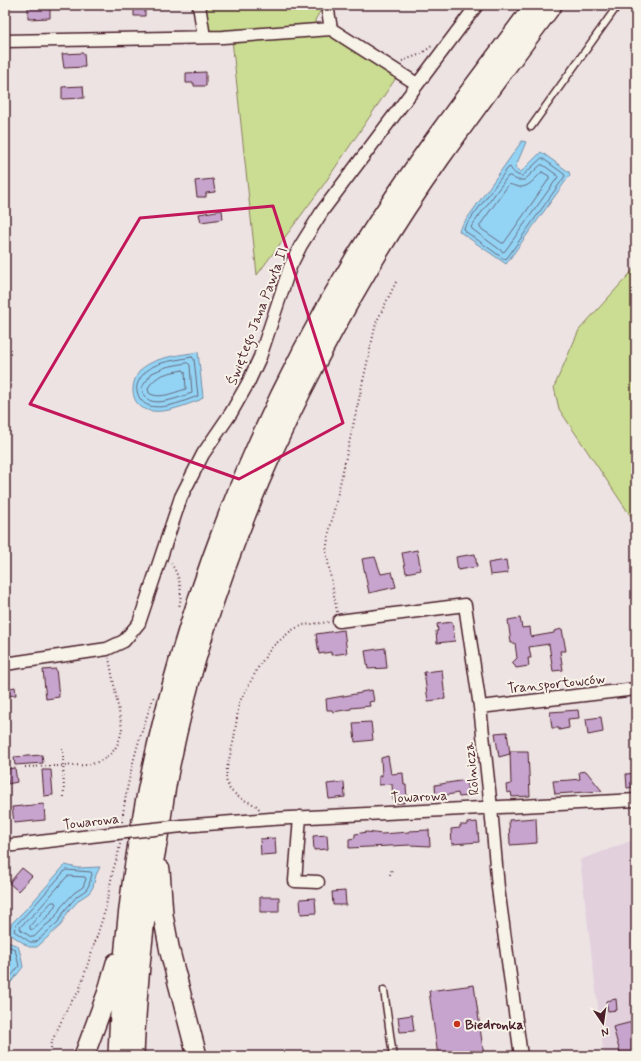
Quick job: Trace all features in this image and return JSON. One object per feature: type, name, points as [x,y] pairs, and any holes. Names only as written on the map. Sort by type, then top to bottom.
[{"type":"main road","points":[[118,1056],[126,936],[142,820],[160,735],[173,685],[206,578],[240,487],[286,384],[317,324],[354,260],[421,157],[535,5]]},
{"type":"main road","points":[[134,1056],[139,970],[148,891],[168,780],[197,660],[219,590],[255,492],[301,391],[368,268],[434,167],[552,5]]},
{"type":"main road","points":[[154,860],[160,870],[163,915],[170,952],[197,1056]]},
{"type":"main road","points":[[84,1056],[107,994],[119,947],[126,936]]},
{"type":"street","points":[[199,5],[204,37]]},
{"type":"street","points":[[327,5],[331,29]]},
{"type":"street","name":"Świętego Jana Pawła II","points":[[5,664],[107,649],[124,641],[139,623],[181,497],[203,454],[231,413],[248,383],[260,357],[290,267],[301,245],[323,210],[477,5]]},
{"type":"street","points":[[5,41],[223,37],[331,29],[417,84]]},
{"type":"street","name":"Rolnicza","points":[[339,621],[465,605],[480,707],[498,888],[521,1056]]},
{"type":"street","name":"Transportowców","points":[[480,707],[636,689]]},
{"type":"street","name":"Towarowa","points":[[5,846],[182,826],[258,820],[636,800]]},
{"type":"street","points":[[300,817],[295,881],[318,882]]},
{"type":"lane","points":[[531,128],[618,5]]},
{"type":"lane","points":[[384,990],[393,1056]]},
{"type":"path","points":[[258,820],[259,810],[257,806],[240,798],[230,790],[226,780],[239,703],[259,666],[272,647],[292,630],[303,625],[339,621],[326,551],[329,533],[376,323],[397,280]]},
{"type":"path","points":[[163,552],[176,570],[181,584],[180,606],[178,613]]},
{"type":"path","points":[[25,767],[86,765],[102,760],[114,751],[119,741],[122,728],[107,649]]},
{"type":"path","points":[[123,816],[131,768],[144,722],[156,691]]},
{"type":"path","points":[[63,748],[64,800]]},
{"type":"path","points":[[50,1056],[52,1041],[69,1005],[79,991],[105,911],[113,870],[118,855]]},
{"type":"path","points":[[390,875],[392,870]]},
{"type":"highlighted area","points":[[273,206],[343,423],[239,479],[30,404],[140,218]]},
{"type":"shaded area","points":[[636,839],[636,1056],[604,1056],[580,860]]},
{"type":"green space","points":[[203,5],[320,5],[321,10],[315,20],[317,34],[329,34],[396,78],[322,187],[257,275],[231,30],[207,31]]},
{"type":"green space","points":[[636,267],[636,524],[559,409],[554,387],[579,330]]},
{"type":"water","points":[[522,141],[526,142],[515,168],[521,172],[541,152],[569,172],[570,175],[506,264],[459,230]]},
{"type":"water","points":[[198,352],[203,397],[200,400],[164,411],[144,409],[138,404],[134,398],[133,391],[136,376],[141,370],[147,365],[159,360],[172,356]]},
{"type":"water","points":[[65,865],[78,868],[100,867],[93,887],[89,893],[80,899],[68,912],[61,925],[37,947],[29,947],[10,934],[9,929],[12,923]]},
{"type":"water","points":[[5,941],[18,946],[23,967],[5,990]]},
{"type":"building","points":[[28,5],[50,5],[50,18],[28,19]]},
{"type":"building","points":[[134,5],[145,5],[145,16],[134,16]]},
{"type":"building","points":[[84,53],[85,67],[64,68],[62,54]]},
{"type":"building","points":[[206,72],[206,86],[194,86],[194,83],[186,83],[186,73]]},
{"type":"building","points":[[83,86],[84,98],[62,99],[62,87]]},
{"type":"building","points":[[213,179],[215,192],[206,193],[206,197],[197,197],[195,181]]},
{"type":"building","points":[[222,210],[223,219],[201,222],[199,214]]},
{"type":"building","points":[[417,550],[421,570],[406,573],[402,553]]},
{"type":"building","points":[[475,554],[477,567],[458,570],[456,557]]},
{"type":"building","points":[[375,557],[381,574],[392,572],[396,587],[369,593],[362,559]]},
{"type":"building","points":[[506,560],[508,573],[490,575],[488,563]]},
{"type":"building","points":[[520,618],[522,628],[530,627],[531,637],[554,633],[554,631],[562,629],[566,651],[560,651],[563,670],[553,671],[549,644],[529,647],[531,658],[528,658],[529,666],[516,668],[512,663],[517,658],[515,643],[511,643],[508,620]]},
{"type":"building","points":[[452,622],[455,641],[437,643],[437,624]]},
{"type":"building","points":[[344,630],[347,653],[331,655],[331,652],[319,654],[316,634]]},
{"type":"building","points":[[385,648],[387,668],[368,669],[365,651]]},
{"type":"building","points":[[56,669],[59,697],[46,699],[43,670]]},
{"type":"building","points":[[442,670],[445,699],[428,701],[424,672]]},
{"type":"building","points":[[15,687],[16,695],[5,696],[5,689]]},
{"type":"building","points":[[372,690],[374,701],[369,702],[370,706],[333,712],[332,710],[327,710],[326,699]]},
{"type":"building","points":[[578,710],[579,718],[568,719],[569,728],[559,730],[559,728],[552,728],[550,712]]},
{"type":"building","points":[[601,717],[603,732],[588,735],[586,719]]},
{"type":"building","points":[[371,722],[373,740],[355,742],[353,723]]},
{"type":"building","points":[[507,732],[510,754],[499,757],[495,733]]},
{"type":"building","points":[[510,751],[528,751],[530,796],[512,797],[511,792],[507,793],[506,785],[511,784]]},
{"type":"building","points":[[42,755],[43,763],[15,765],[14,757]]},
{"type":"building","points":[[388,756],[391,774],[403,773],[407,799],[404,799],[404,803],[396,803],[396,800],[393,800],[392,784],[379,785],[379,776],[382,776],[381,758]]},
{"type":"building","points":[[15,768],[17,782],[8,784],[6,769]]},
{"type":"building","points":[[42,770],[51,770],[53,795],[44,796]]},
{"type":"building","points":[[586,771],[602,791],[555,794],[553,781],[580,779],[579,772]]},
{"type":"building","points":[[636,773],[636,787],[627,788],[626,774]]},
{"type":"building","points":[[466,780],[469,796],[459,797],[458,793],[436,797],[435,785]]},
{"type":"building","points":[[344,782],[345,797],[329,799],[327,784]]},
{"type":"building","points":[[44,804],[45,820],[14,823],[12,807]]},
{"type":"building","points":[[536,818],[537,843],[510,845],[509,820]]},
{"type":"building","points":[[477,822],[479,842],[452,844],[451,829],[460,828],[460,825],[467,825],[467,823]]},
{"type":"building","points":[[429,830],[430,846],[410,845],[349,848],[349,839],[355,838],[355,834],[367,832],[382,834]]},
{"type":"building","points":[[327,835],[328,849],[314,850],[313,836]]},
{"type":"building","points":[[275,838],[276,854],[261,855],[260,839]]},
{"type":"building","points":[[22,868],[32,876],[18,891],[9,883]]},
{"type":"building","points":[[345,891],[346,905],[333,905],[332,892]]},
{"type":"building","points":[[260,897],[279,897],[279,912],[260,912]]},
{"type":"building","points":[[315,898],[316,913],[301,914],[300,899]]},
{"type":"building","name":"Biedronka","points":[[474,985],[484,1056],[438,1056],[429,991]]},
{"type":"building","points":[[616,999],[617,1010],[608,1011],[606,1001]]},
{"type":"building","points":[[412,1015],[414,1031],[400,1032],[398,1017]]},
{"type":"building","points":[[636,1021],[636,1056],[621,1056],[613,1027]]},
{"type":"place","name":"Biedronka","points":[[457,1024]]}]
